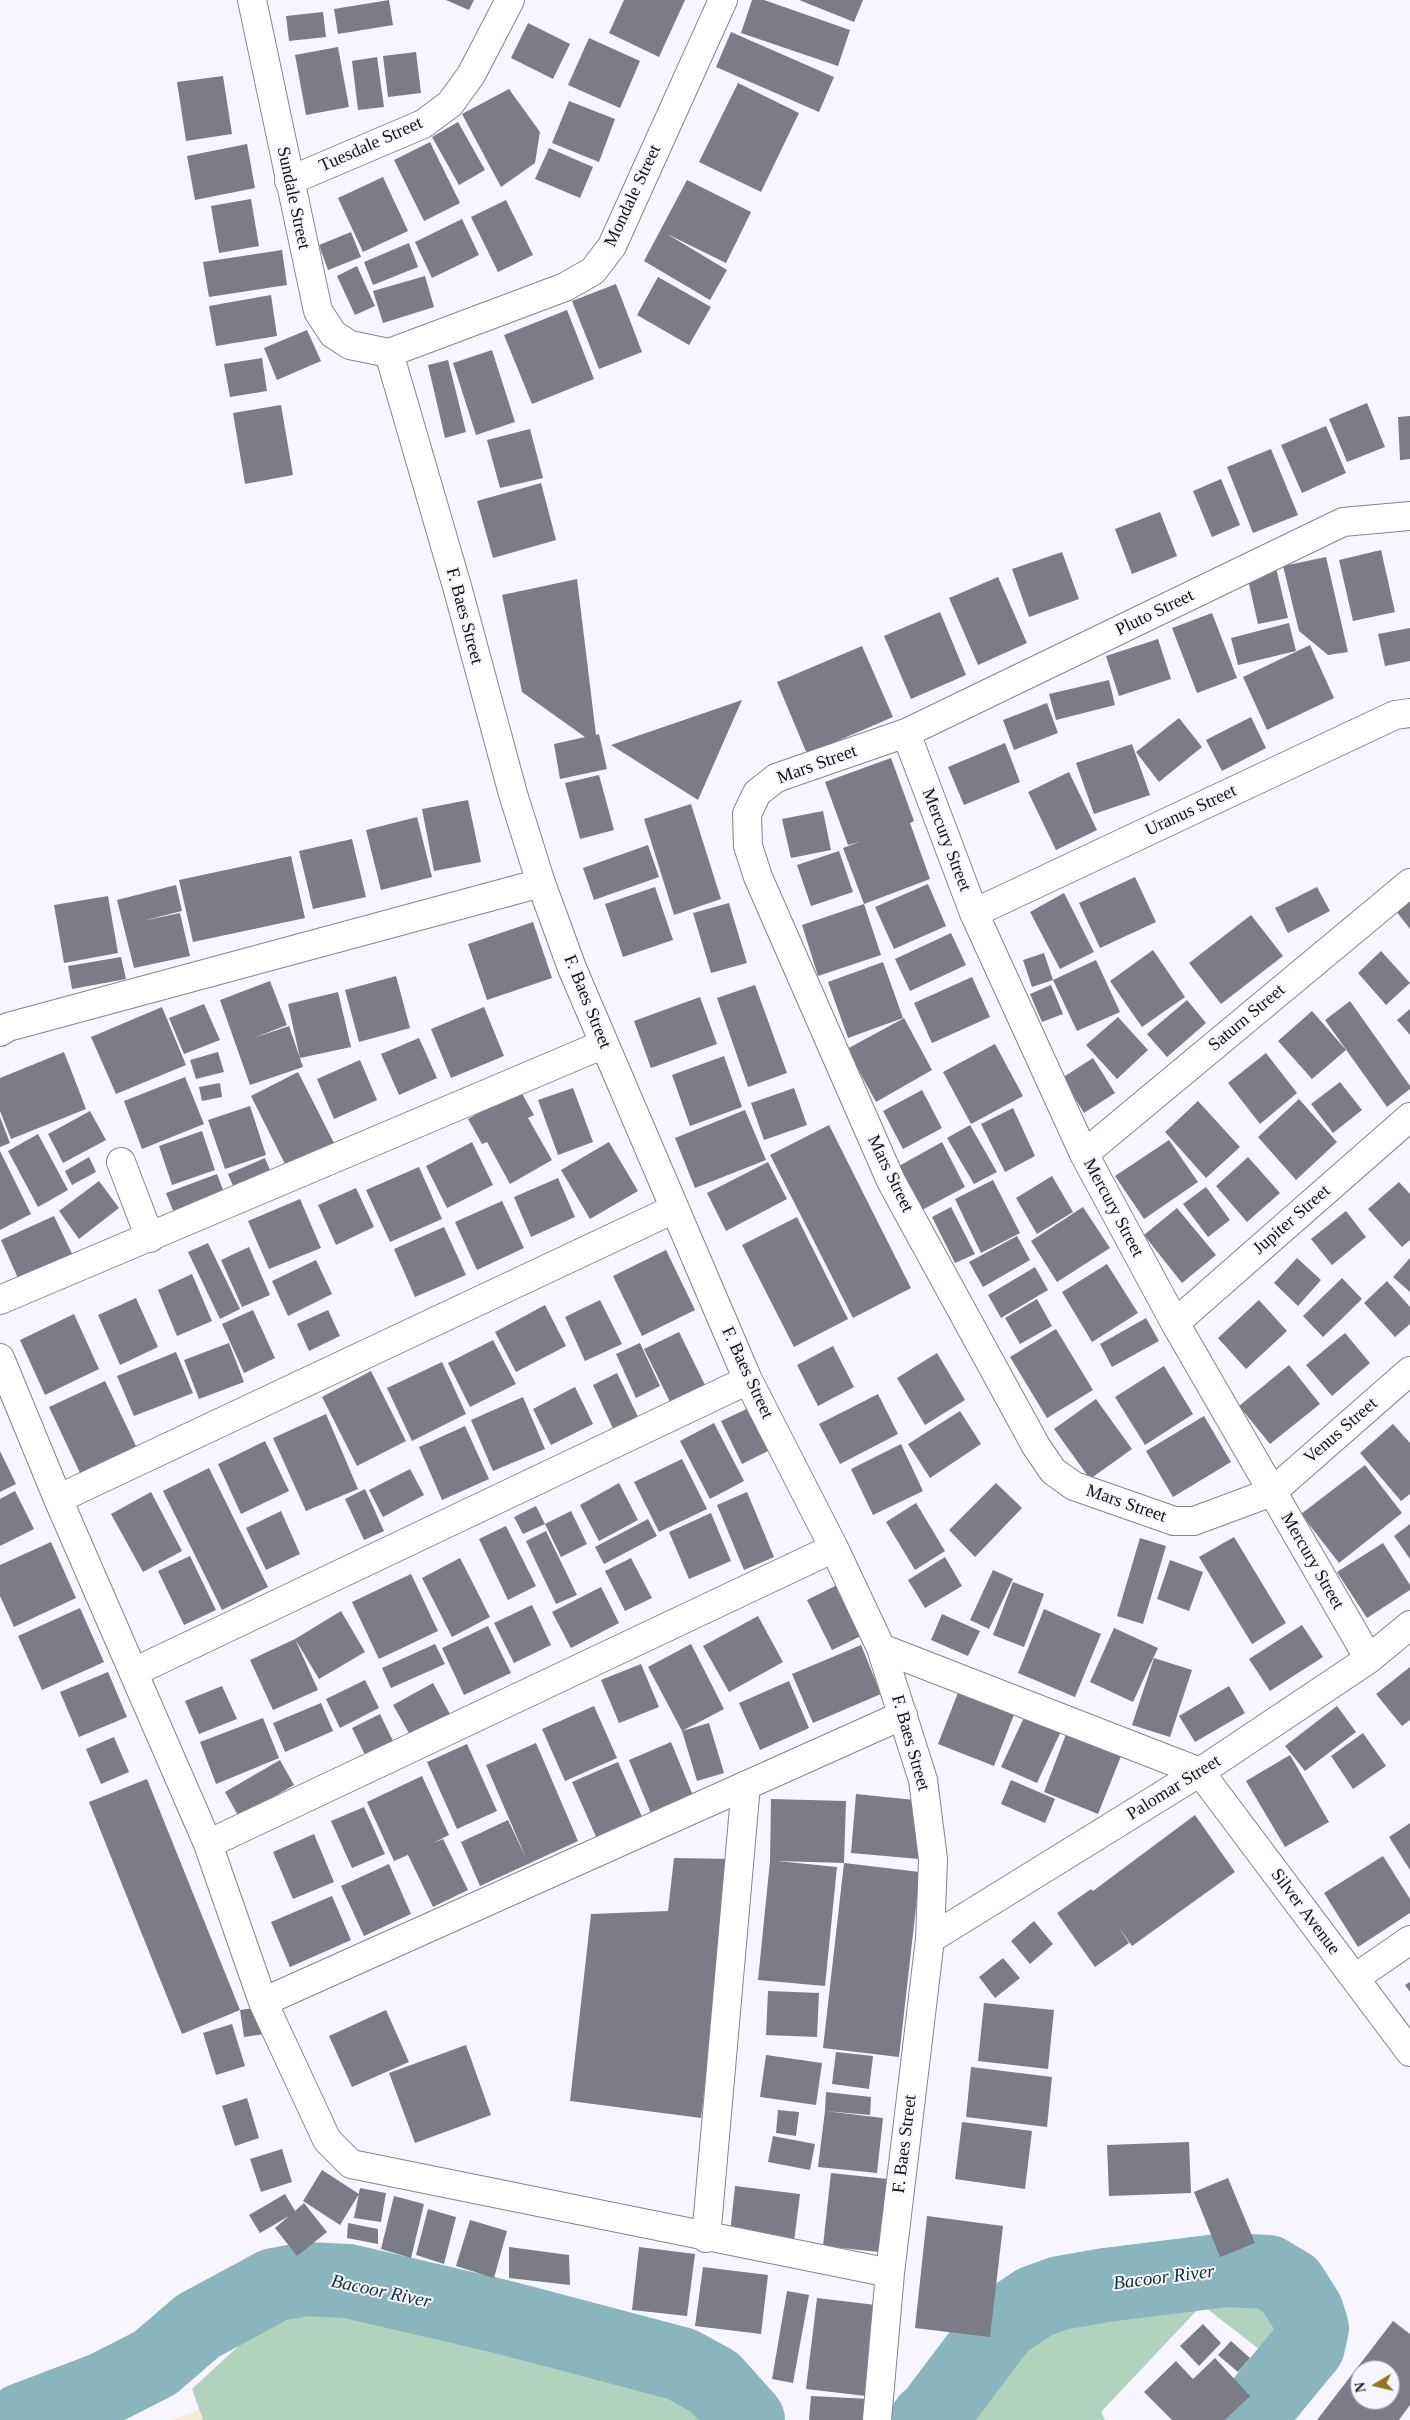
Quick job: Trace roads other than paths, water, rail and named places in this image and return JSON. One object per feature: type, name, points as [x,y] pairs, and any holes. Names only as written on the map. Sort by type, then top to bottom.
[{"type":"street","name":"Sundale Street","points":[[252,0],[289,181],[318,310],[333,334],[350,345],[389,353]]},
{"type":"street","name":"Tuesdale Street","points":[[289,181],[424,124],[450,104],[471,75],[510,0]]},
{"type":"street","name":"Mondale Street","points":[[389,353],[565,287],[593,271],[612,246],[723,0]]},
{"type":"street","name":"F. Baes Street","points":[[389,353],[458,590],[513,794],[541,883],[572,968],[748,1380],[834,1548],[881,1648],[923,1780],[933,1858],[930,1939],[890,2273],[877,2418]]},
{"type":"street","name":"Pluto Street","points":[[906,733],[1342,522],[1410,516]]},
{"type":"street","name":"Uranus Street","points":[[974,913],[1395,715],[1410,714]]},
{"type":"street","name":"Mercury Street","points":[[906,733],[974,913],[1084,1154],[1175,1323],[1369,1659]]},
{"type":"street","name":"Mars Street","points":[[906,733],[776,778],[757,793],[747,814],[748,846],[758,877],[891,1181],[1036,1446],[1053,1471],[1074,1486],[1174,1521],[1194,1521],[1272,1492]]},
{"type":"street","points":[[3,1023],[541,883]]},
{"type":"street","name":"Saturn Street","points":[[1084,1154],[1410,883]]},
{"type":"street","points":[[0,1300],[604,1044]]},
{"type":"street","name":"Jupiter Street","points":[[1175,1323],[1410,1117]]},
{"type":"street","points":[[121,1162],[150,1238]]},
{"type":"street","points":[[58,1499],[674,1208]]},
{"type":"street","points":[[0,1358],[58,1499],[208,1844],[264,2002],[328,2140],[351,2164],[706,2238],[890,2273]]},
{"type":"street","name":"Venus Street","points":[[1272,1492],[1410,1371]]},
{"type":"street","points":[[134,1672],[748,1380]]},
{"type":"street","points":[[208,1844],[834,1548]]},
{"type":"street","name":"Palomar Street","points":[[930,1939],[1200,1772],[1369,1659],[1410,1624]]},
{"type":"street","points":[[881,1648],[1200,1772]]},
{"type":"street","points":[[264,2002],[903,1715]]},
{"type":"street","name":"Silver Avenue","points":[[1200,1772],[1410,2052]]},
{"type":"street","points":[[706,2238],[746,1786]]},
{"type":"street","points":[[1355,1978],[1410,1940]]},
{"type":"waterway","name":"Bacoor River","points":[[927,2420],[934,2414],[1002,2324],[1035,2302],[1060,2293],[1106,2285],[1226,2270],[1268,2272],[1290,2285],[1307,2312],[1312,2328],[1308,2346],[1247,2420]]},
{"type":"waterway","name":"Bacoor River","points":[[22,2420],[106,2388],[155,2363],[198,2326],[274,2285],[306,2279],[348,2281],[503,2317],[681,2364],[714,2382],[748,2420]]}]
